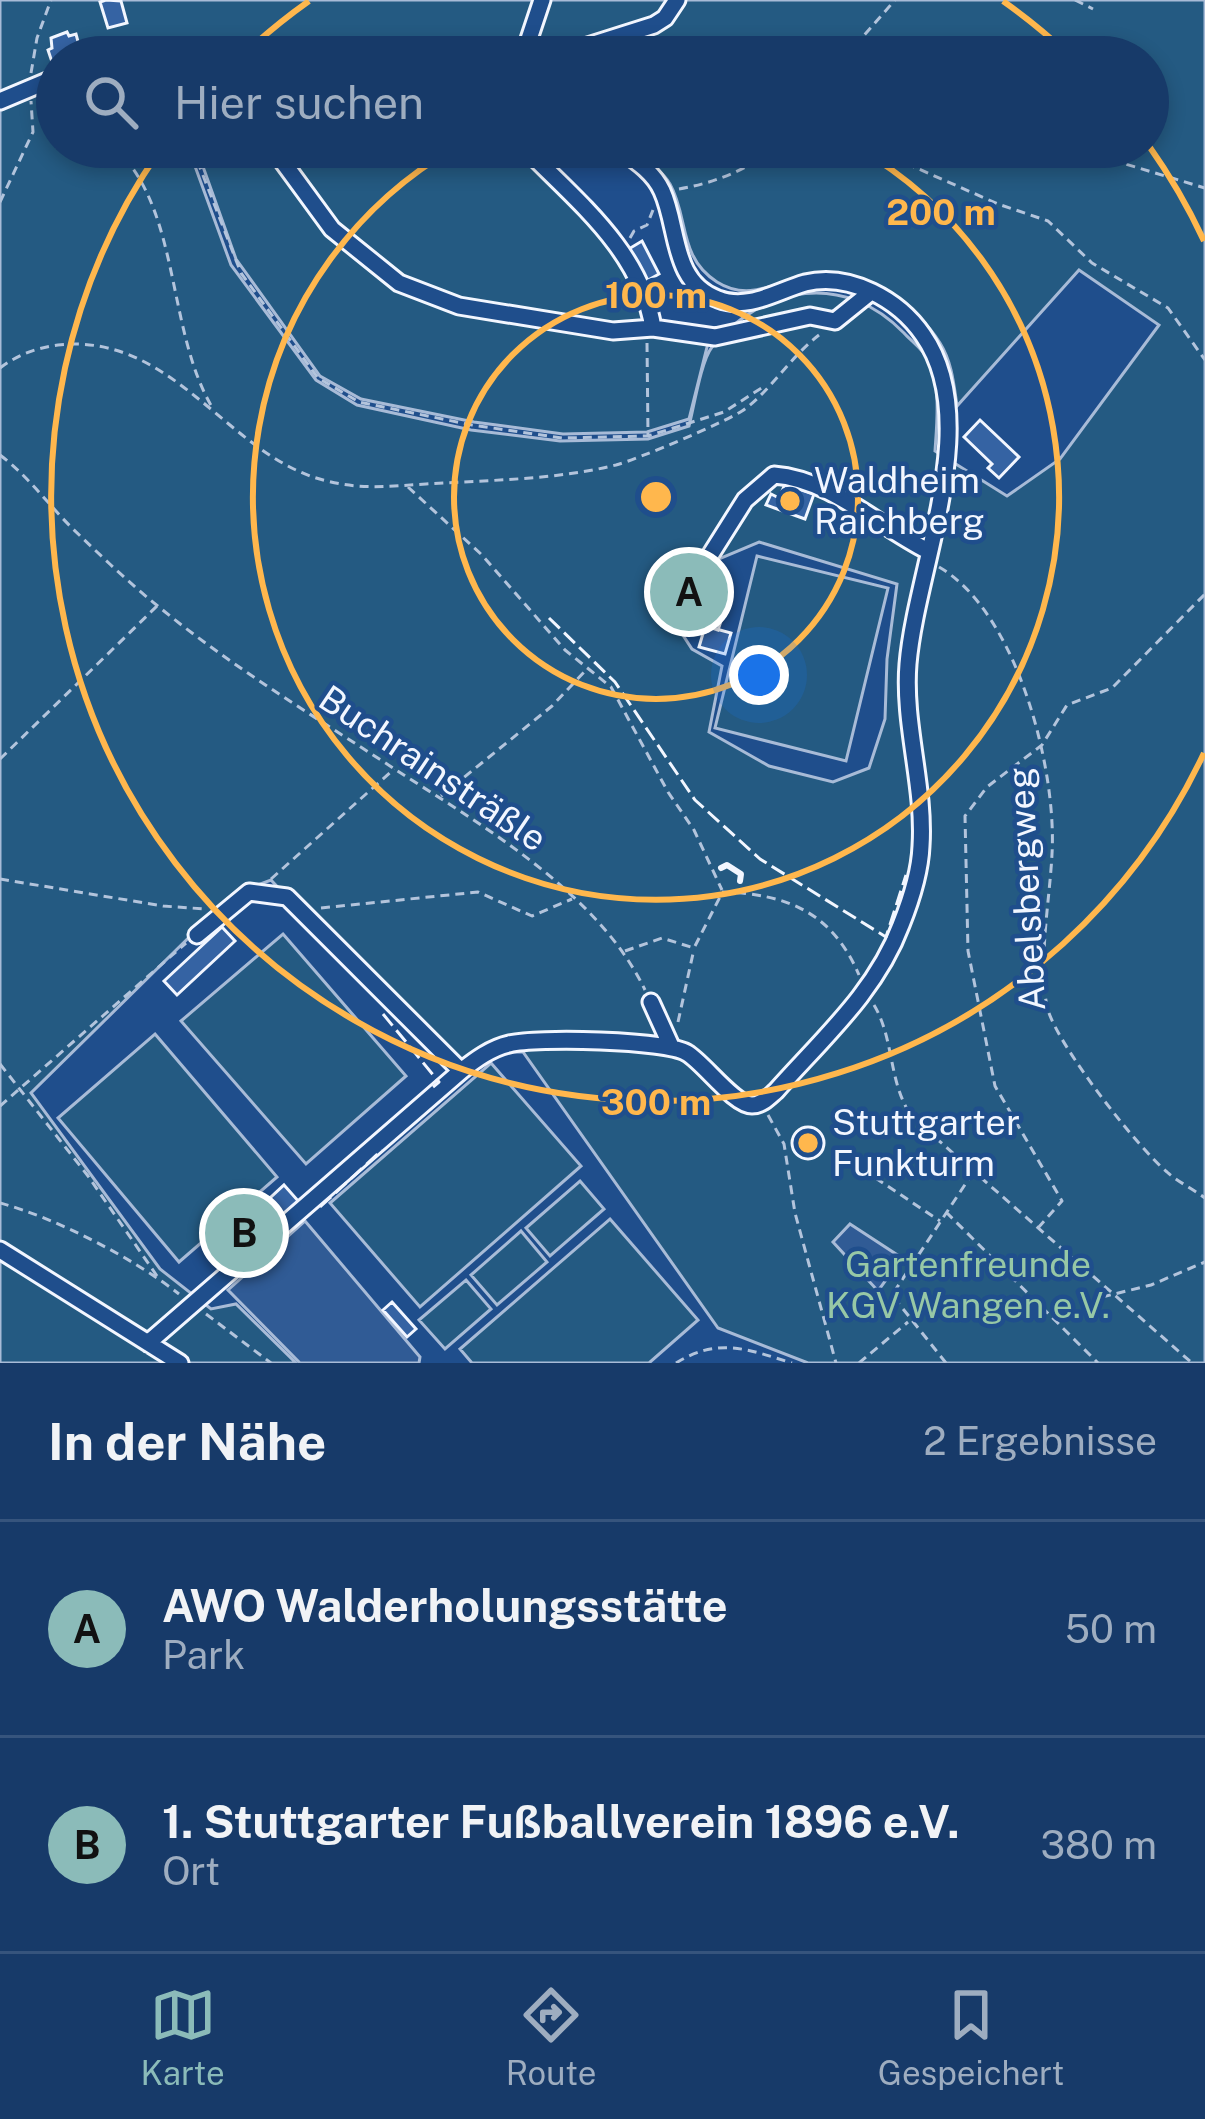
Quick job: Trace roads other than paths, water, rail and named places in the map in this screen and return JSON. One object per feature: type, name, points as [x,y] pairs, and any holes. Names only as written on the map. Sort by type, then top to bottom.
[{"type":"street","points":[[530,36],[542,0]]},
{"type":"street","points":[[619,36],[654,25],[677,0]]},
{"type":"street","points":[[0,101],[36,88]]},
{"type":"street","points":[[287,168],[323,219],[399,283],[459,306],[613,331],[650,329],[715,337],[810,316],[835,321],[871,292]]},
{"type":"street","points":[[546,168],[601,222],[623,254],[650,329]]},
{"type":"street","points":[[148,1343],[461,1071],[494,1049],[538,1040],[671,1046],[697,1060],[751,1106],[761,1103],[866,992],[901,928],[922,843],[908,664],[946,451],[943,372],[911,318],[871,292],[823,281],[745,303],[717,299],[690,279],[681,264],[662,190],[643,168]]},
{"type":"street","points":[[699,573],[746,500],[774,475],[795,477],[831,493],[927,556]]},
{"type":"street","points":[[197,935],[239,897],[257,893],[287,898],[461,1071]]},
{"type":"street","points":[[651,1002],[671,1046]]},
{"type":"street","points":[[0,1250],[180,1363]]},
{"type":"place","name":"Waldheim Raichberg","points":[[790,501]]},
{"type":"place","name":"AWO Walderholungsstätte","points":[[689,592]]},
{"type":"place","name":"Stuttgarter Funkturm","points":[[808,1143]]},
{"type":"place","name":"1. Stuttgarter Fußballverein 1896 e.V.","points":[[244,1233]]},
{"type":"park label","name":"Gartenfreunde KGV Wangen e.V.","points":[[968,1284]]}]
